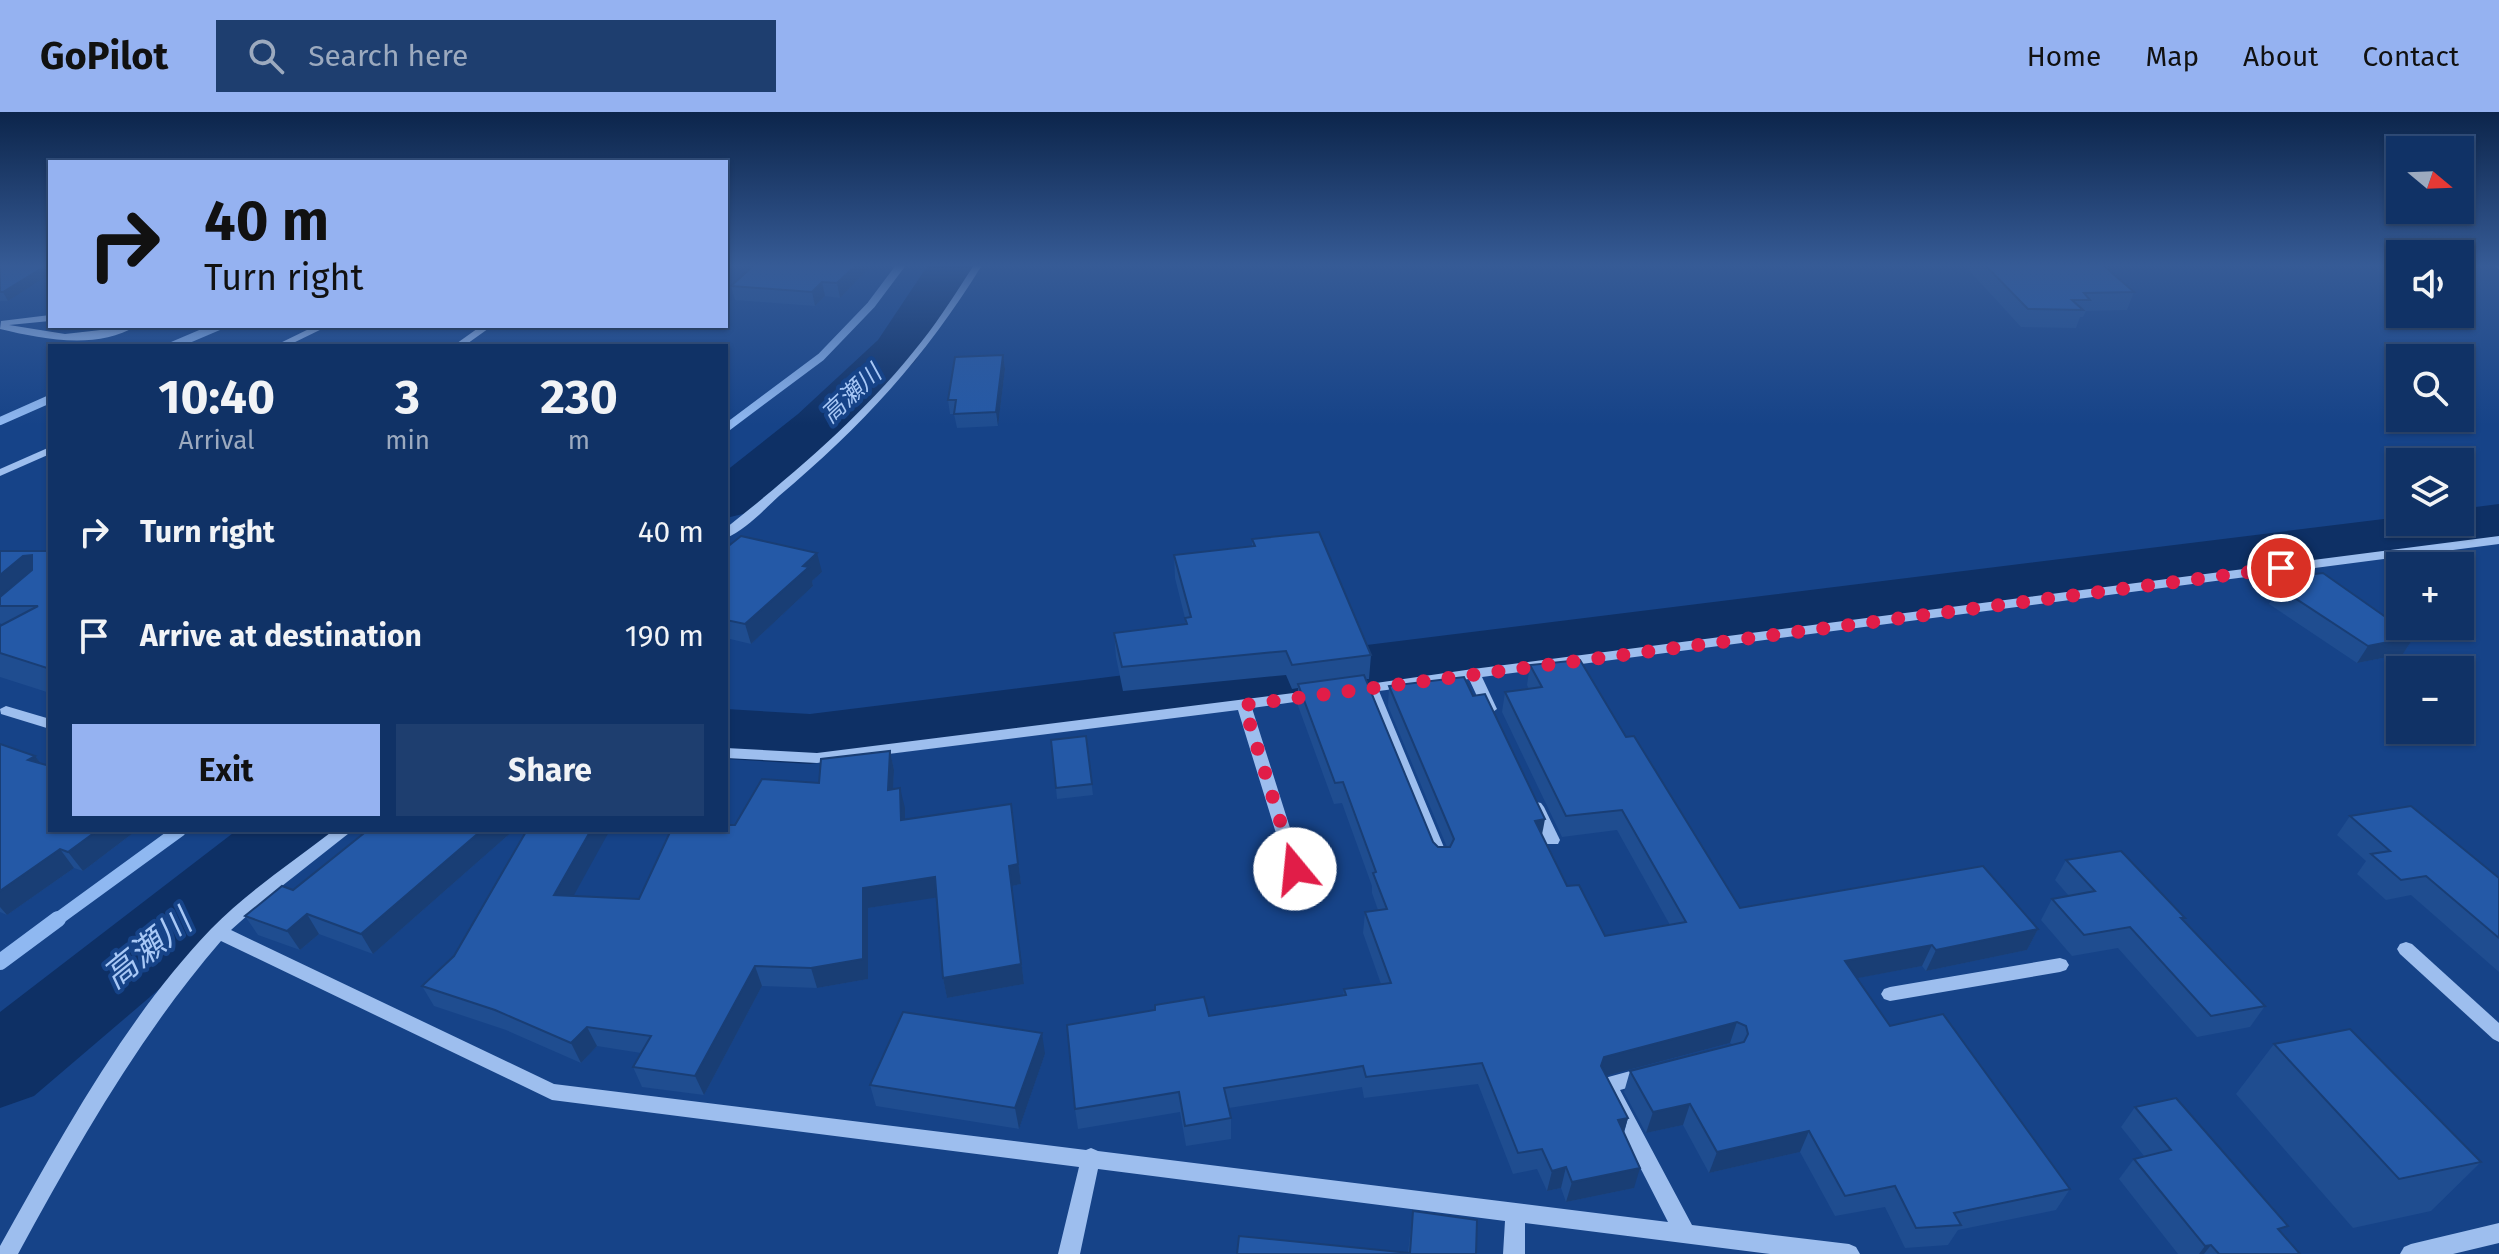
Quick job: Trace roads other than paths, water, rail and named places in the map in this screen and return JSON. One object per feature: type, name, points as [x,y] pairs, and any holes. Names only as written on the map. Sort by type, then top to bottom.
[{"type":"street","points":[[0,325],[48,318]]},
{"type":"street","points":[[728,532],[859,422],[915,360],[943,318]]},
{"type":"street","points":[[0,325],[57,340],[94,336],[124,328]]},
{"type":"street","points":[[283,344],[319,328]]},
{"type":"street","points":[[461,344],[484,328]]},
{"type":"street","points":[[0,473],[48,451]]},
{"type":"street","points":[[728,753],[817,758],[2499,540]]},
{"type":"street","points":[[1473,673],[1499,729]]},
{"type":"street","points":[[1370,687],[1441,861]]},
{"type":"street","points":[[1244,705],[1295,869]]},
{"type":"street","points":[[6,711],[48,723]]},
{"type":"street","points":[[1532,798],[1552,840]]},
{"type":"street","points":[[7,1254],[62,1156],[165,995],[219,932],[343,832]]},
{"type":"street","points":[[219,932],[552,1092],[1091,1157],[1515,1215],[1849,1254]]},
{"type":"street","points":[[2406,949],[2499,1034]]},
{"type":"street","points":[[1890,994],[2060,965]]},
{"type":"street","points":[[1668,1070],[1608,1085],[1686,1235]]},
{"type":"street","points":[[1069,1254],[1091,1157]]},
{"type":"street","points":[[1514,1254],[1515,1215]]},
{"type":"street","points":[[2411,1254],[2499,1233]]},
{"type":"waterway","points":[[728,427],[821,357],[858,318]]},
{"type":"waterway","name":"高瀬川","points":[[728,498],[818,426],[897,350],[917,318]]},
{"type":"waterway","points":[[177,344],[214,328]]},
{"type":"waterway","points":[[0,421],[48,400]]},
{"type":"waterway","points":[[728,734],[810,739],[2499,523]]},
{"type":"waterway","points":[[55,921],[177,832]]},
{"type":"waterway","name":"高瀬川","points":[[0,1067],[291,832]]},
{"type":"waterway","points":[[0,962],[58,919]]}]
